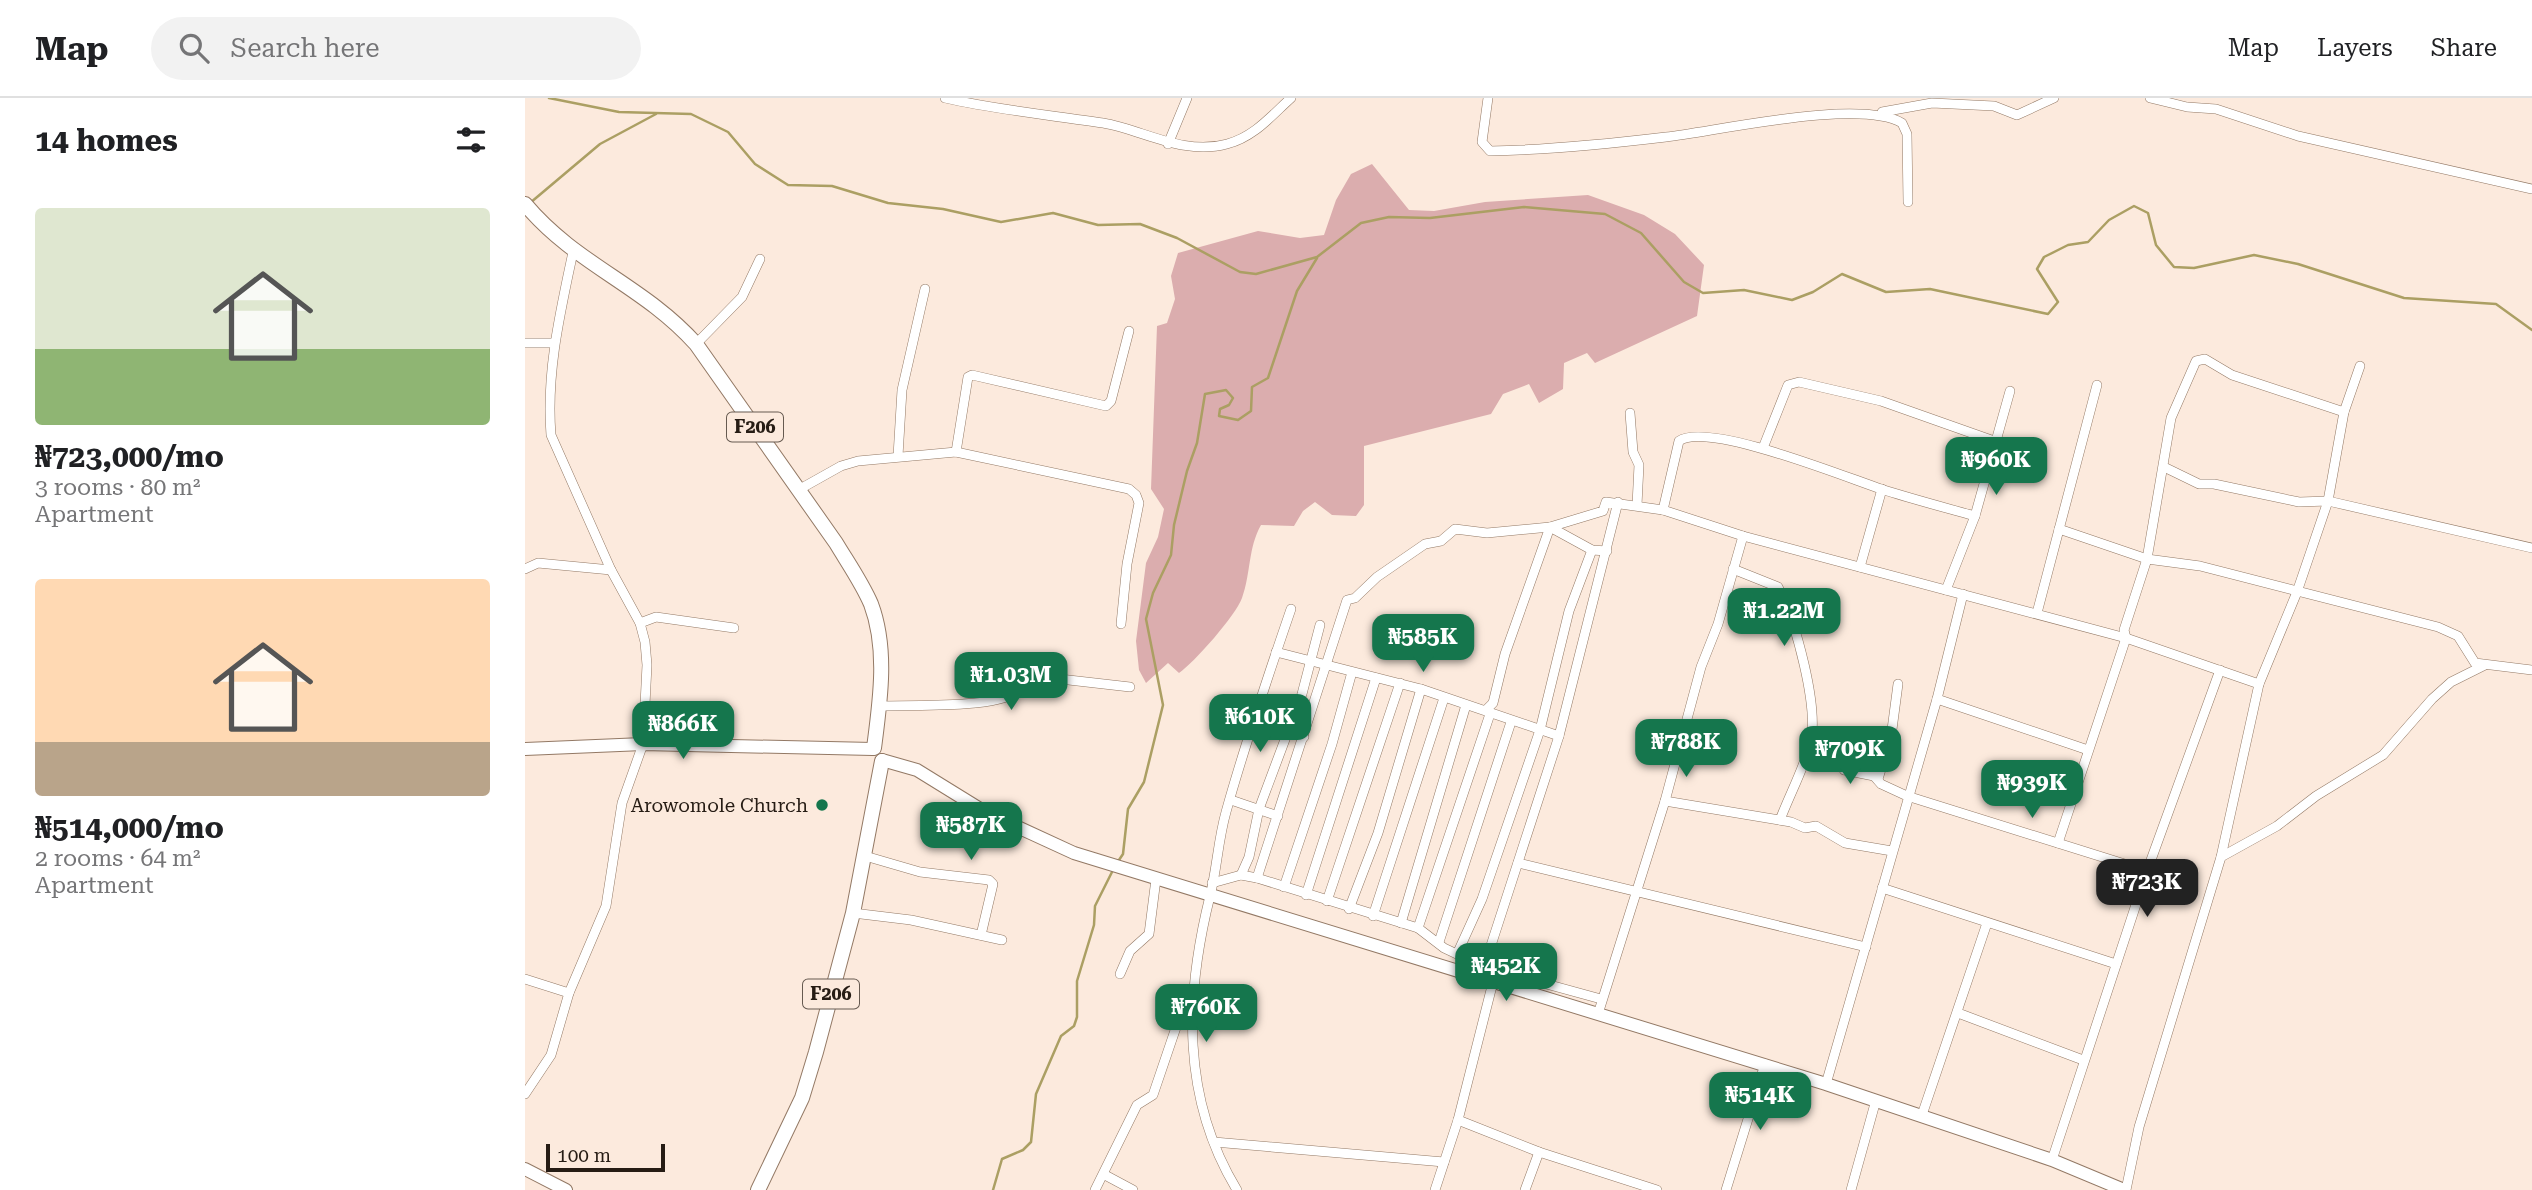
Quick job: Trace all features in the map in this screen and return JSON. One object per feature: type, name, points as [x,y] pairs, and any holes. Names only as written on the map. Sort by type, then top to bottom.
[{"type":"main road","name":"F206","points":[[527,206],[573,252],[654,303],[696,344],[800,489],[843,554],[870,604],[881,670],[879,789],[853,913],[802,1098],[758,1190]]},
{"type":"main road","points":[[525,749],[643,744],[842,749],[878,755],[909,768],[1028,834],[1074,853],[1156,879],[1211,889],[1493,982],[1765,1064],[2052,1160],[2125,1190]]},
{"type":"main road","points":[[525,1169],[566,1190]]},
{"type":"street","points":[[945,98],[991,103],[1106,124],[1168,144],[1226,145],[1251,135],[1291,98]]},
{"type":"street","points":[[1168,144],[1187,98]]},
{"type":"street","points":[[1488,98],[1482,142],[1490,151],[1665,138],[1751,121],[1880,113],[1932,103],[1994,106],[2017,115],[2054,98]]},
{"type":"street","points":[[2150,98],[2187,107],[2216,109],[2298,136],[2532,189]]},
{"type":"street","points":[[1880,113],[1902,123],[1907,135],[1908,202]]},
{"type":"street","points":[[525,1094],[551,1055],[569,993],[606,906],[622,803],[643,744],[647,665],[640,623],[611,570],[551,435],[554,344],[573,252]]},
{"type":"street","points":[[696,344],[742,297],[760,259]]},
{"type":"street","points":[[898,456],[902,390],[925,289]]},
{"type":"street","points":[[956,452],[968,377],[972,375],[1106,406],[1111,401],[1129,331]]},
{"type":"street","points":[[525,344],[554,344]]},
{"type":"street","points":[[2057,844],[2126,638],[2124,630],[2147,559],[2174,408],[2196,361],[2200,359],[2232,375],[2344,412]]},
{"type":"street","points":[[2125,1190],[2139,1127],[2221,857],[2259,684],[2297,592],[2328,502],[2344,412],[2360,366]]},
{"type":"street","points":[[1763,448],[1788,385],[1799,382],[1881,401],[1997,442]]},
{"type":"street","points":[[2037,613],[2097,385]]},
{"type":"street","points":[[1946,590],[1975,516],[2010,391]]},
{"type":"street","points":[[1630,413],[1633,452],[1639,464],[1637,505]]},
{"type":"street","points":[[1663,510],[1676,449],[1687,435],[1763,448],[1882,489],[1975,516]]},
{"type":"street","points":[[800,489],[841,466],[898,456],[956,452],[1129,489],[1136,495],[1139,503],[1127,564],[1121,624]]},
{"type":"street","points":[[2164,467],[2199,484],[2214,484],[2299,502],[2328,502],[2532,548]]},
{"type":"street","points":[[1860,567],[1882,489]]},
{"type":"street","points":[[1257,878],[1347,600],[1355,598],[1377,578],[1425,544],[1441,541],[1455,529],[1487,533],[1550,527],[1602,511],[1606,502],[1663,510],[1743,536],[2126,638],[2259,684]]},
{"type":"street","points":[[1484,967],[1559,736],[1618,502]]},
{"type":"street","points":[[1550,527],[1592,550],[1607,551]]},
{"type":"street","points":[[1418,928],[1490,714],[1487,709],[1493,703],[1505,654],[1550,527]]},
{"type":"street","points":[[2059,529],[2147,559],[2200,566],[2451,631],[2467,647],[2475,663],[2532,670]]},
{"type":"street","points":[[1598,1014],[1665,801],[1701,667],[1716,631],[1743,536]]},
{"type":"street","points":[[1458,952],[1482,899],[1540,730],[1569,611],[1592,550]]},
{"type":"street","points":[[525,569],[538,564],[611,570]]},
{"type":"street","points":[[1733,569],[1771,582],[1785,600],[1805,673],[1811,742],[1780,820]]},
{"type":"street","points":[[1826,1084],[1937,699],[1963,594]]},
{"type":"street","points":[[1237,1190],[1214,1142],[1194,1076],[1191,1020],[1196,956],[1231,800],[1255,715],[1291,609]]},
{"type":"street","points":[[640,623],[656,617],[734,628]]},
{"type":"street","points":[[1241,875],[1249,856],[1259,808],[1302,694],[1320,625]]},
{"type":"street","points":[[1276,652],[1421,689],[1511,722],[1559,736]]},
{"type":"street","points":[[2221,857],[2277,826],[2316,796],[2383,755],[2432,699],[2452,682],[2485,665]]},
{"type":"street","points":[[2052,1160],[2147,871],[2220,670]]},
{"type":"street","points":[[1284,887],[1352,672]]},
{"type":"street","points":[[879,708],[950,705],[1003,698],[1013,693],[1015,679],[1025,675],[1130,687]]},
{"type":"street","points":[[1306,895],[1376,678]]},
{"type":"street","points":[[1327,901],[1400,683]]},
{"type":"street","points":[[1878,779],[1891,737],[1898,684]]},
{"type":"street","points":[[1349,909],[1378,833],[1421,689]]},
{"type":"street","points":[[1373,916],[1444,698]]},
{"type":"street","points":[[1937,699],[2088,750]]},
{"type":"street","points":[[1401,923],[1466,705]]},
{"type":"street","points":[[1255,715],[1304,737]]},
{"type":"street","points":[[1439,942],[1511,722]]},
{"type":"street","points":[[1811,742],[1842,750],[1846,760],[1845,770],[1878,779],[1881,784],[1907,796],[2147,871]]},
{"type":"street","points":[[1231,800],[1278,816]]},
{"type":"street","points":[[1665,801],[1780,820],[1805,828],[1815,826],[1845,843],[1892,851]]},
{"type":"street","points":[[865,856],[921,872],[989,880],[993,884],[981,934]]},
{"type":"street","points":[[1518,863],[1866,947]]},
{"type":"street","points":[[1211,889],[1241,875],[1257,878],[1349,909],[1418,928],[1484,967],[1601,999]]},
{"type":"street","points":[[1120,974],[1130,951],[1149,934],[1156,879]]},
{"type":"street","points":[[1882,888],[2116,964]]},
{"type":"street","points":[[853,913],[911,920],[1002,940]]},
{"type":"street","points":[[1922,1115],[1987,923]]},
{"type":"street","points":[[525,979],[569,993]]},
{"type":"street","points":[[1435,1190],[1458,1120],[1493,982]]},
{"type":"street","points":[[1095,1190],[1105,1175],[1115,1146],[1137,1105],[1153,1095],[1185,1001],[1195,988]]},
{"type":"street","points":[[1958,1013],[2083,1060]]},
{"type":"street","points":[[1726,1190],[1765,1064]]},
{"type":"street","points":[[1851,1190],[1876,1100]]},
{"type":"street","points":[[1458,1120],[1627,1186],[1657,1190]]},
{"type":"street","points":[[1214,1142],[1444,1162]]},
{"type":"street","points":[[1525,1190],[1539,1152]]},
{"type":"street","points":[[1105,1175],[1133,1190]]},
{"type":"shaded area","points":[[1372,164],[1409,210],[1434,211],[1485,202],[1588,195],[1644,215],[1675,234],[1704,265],[1697,316],[1595,363],[1587,353],[1564,363],[1563,389],[1539,403],[1529,384],[1503,394],[1491,414],[1364,446],[1364,505],[1356,516],[1332,515],[1315,502],[1303,511],[1294,526],[1261,525],[1254,543],[1242,598],[1232,615],[1186,668],[1179,673],[1168,663],[1146,683],[1139,670],[1136,641],[1146,563],[1158,537],[1164,509],[1151,489],[1157,326],[1167,323],[1175,299],[1171,276],[1178,253],[1258,231],[1300,238],[1324,235],[1336,200],[1351,174]]},
{"type":"waterway","points":[[549,98],[619,112],[691,114],[728,132],[755,164],[788,185],[832,186],[888,203],[943,209],[1001,222],[1053,213],[1098,225],[1140,224],[1177,238],[1240,272],[1256,274],[1317,257],[1361,223],[1389,217],[1430,218],[1524,207],[1605,214],[1641,233],[1684,282],[1703,293],[1744,290],[1792,300],[1813,292],[1842,274],[1886,292],[1930,289],[2048,314],[2058,302],[2037,269],[2044,257],[2068,245],[2088,242],[2109,220],[2134,206],[2148,213],[2156,245],[2174,267],[2194,268],[2254,255],[2298,264],[2404,298],[2496,304],[2532,330]]},
{"type":"waterway","points":[[530,203],[600,144],[656,114]]},
{"type":"waterway","points":[[1117,863],[1123,854],[1128,809],[1144,782],[1163,705],[1146,619],[1153,593],[1171,555],[1174,525],[1197,443],[1205,394],[1226,390],[1233,398],[1229,405],[1220,409],[1219,416],[1238,420],[1251,411],[1252,387],[1268,378],[1297,291],[1317,258]]},
{"type":"waterway","points":[[993,1190],[1002,1159],[1023,1150],[1031,1142],[1036,1094],[1061,1036],[1074,1026],[1077,1017],[1077,981],[1094,925],[1095,906],[1114,868]]},
{"type":"place","name":"Arowomole Church","points":[[822,805]]}]
